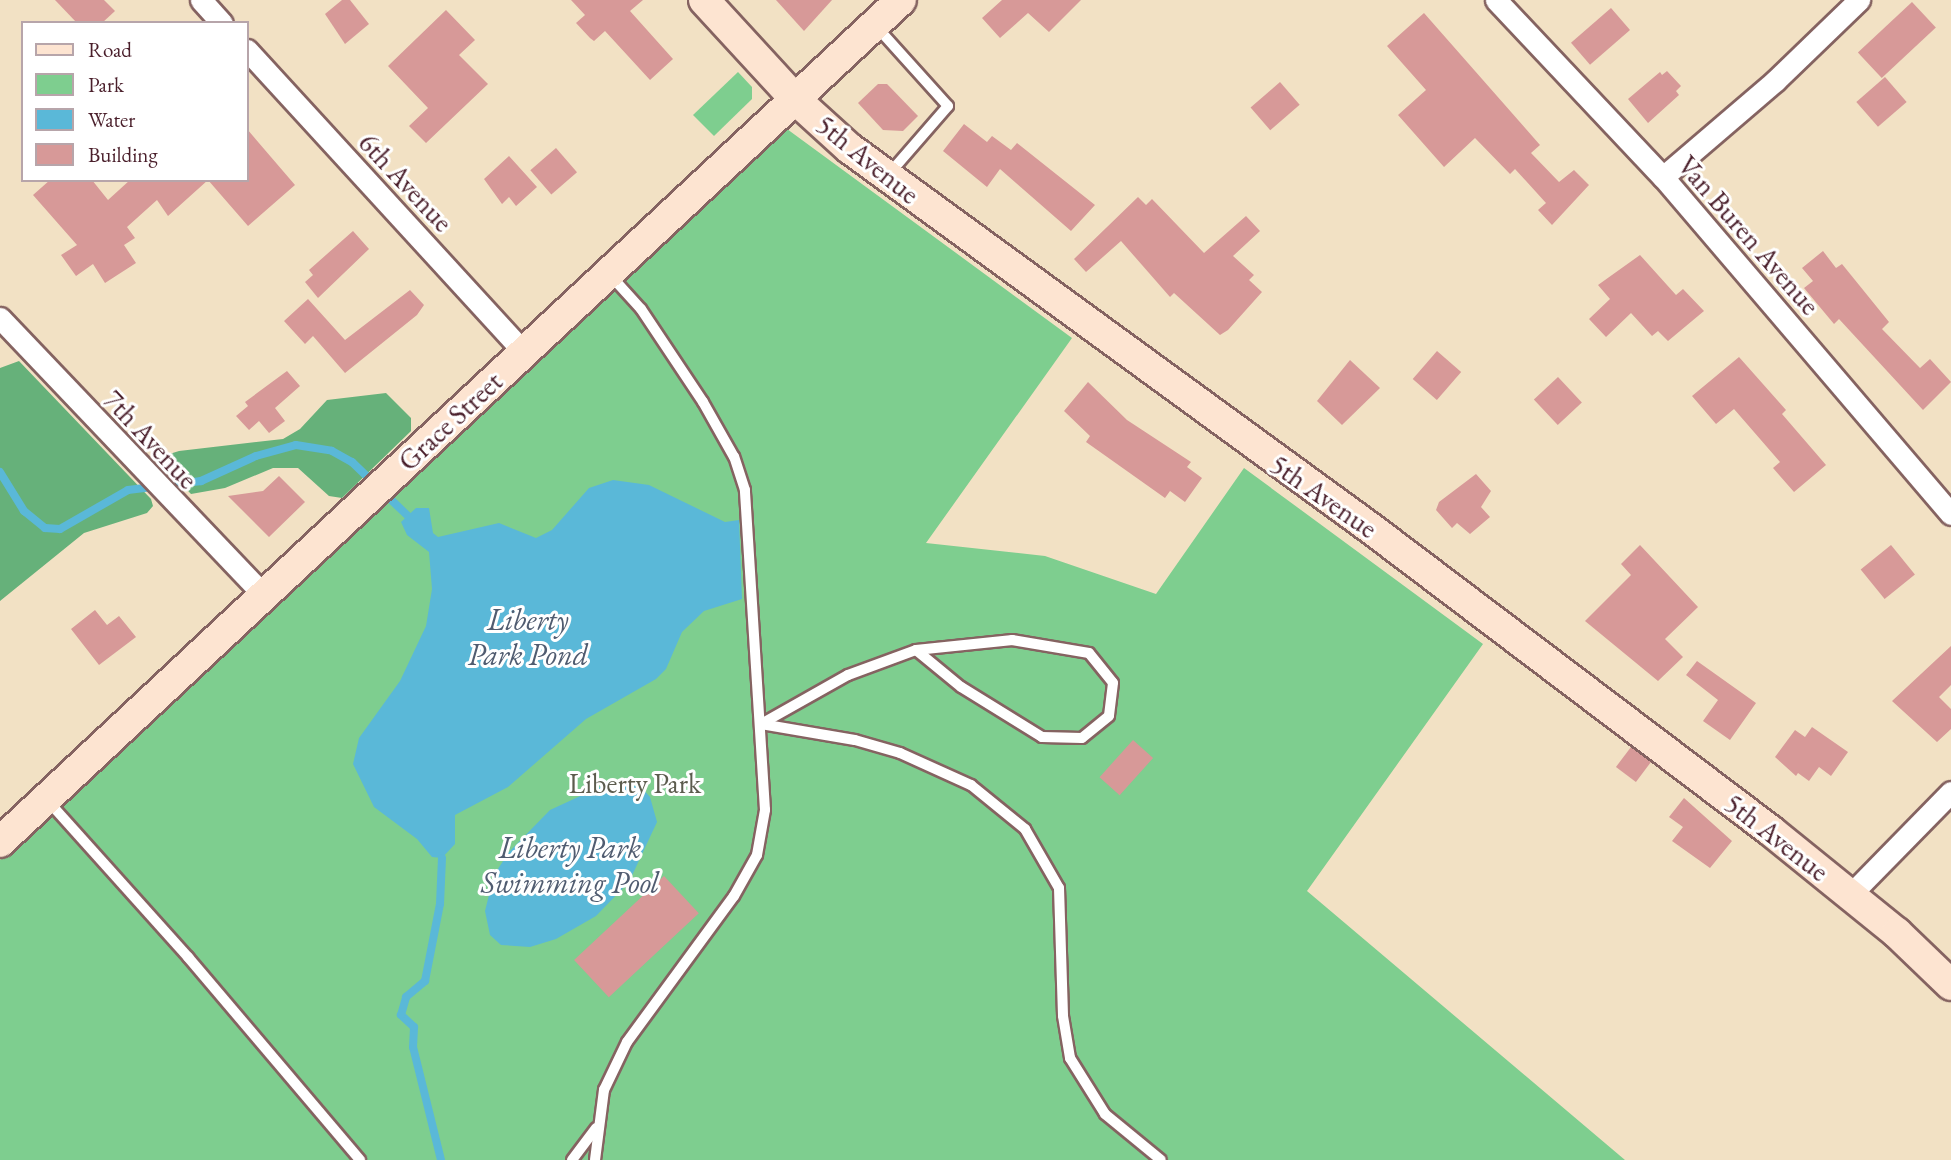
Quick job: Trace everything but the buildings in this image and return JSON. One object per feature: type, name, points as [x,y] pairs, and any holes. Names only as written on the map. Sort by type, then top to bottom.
[{"type":"street","points":[[201,0],[220,21]]},
{"type":"street","name":"5th Avenue","points":[[704,0],[795,99],[886,177],[1373,530],[1850,895],[1951,985]]},
{"type":"street","name":"Grace Street","points":[[0,842],[901,0]]},
{"type":"street","name":"Van Buren Avenue","points":[[1496,0],[1663,177],[1951,514]]},
{"type":"street","points":[[1663,177],[1775,82],[1859,0]]},
{"type":"street","name":"6th Avenue","points":[[248,51],[524,352]]},
{"type":"street","name":"7th Avenue","points":[[0,318],[170,500],[264,595]]},
{"type":"street","points":[[1850,895],[1951,792]]},
{"type":"lane","points":[[874,25],[948,106],[886,177]]},
{"type":"lane","points":[[595,1160],[596,1128],[604,1090],[637,1025],[734,897],[757,855],[765,810],[750,513],[734,457],[641,309],[608,273]]},
{"type":"lane","points":[[761,724],[848,675],[916,650],[1012,640],[1069,647],[1089,653],[1103,665],[1113,683],[1114,700],[1109,716],[1082,738],[1042,737],[961,687],[916,650]]},
{"type":"lane","points":[[761,724],[855,740],[901,753],[971,785],[1025,829],[1059,888],[1063,1016],[1070,1058],[1105,1114],[1161,1160]]},
{"type":"lane","points":[[46,799],[188,957],[360,1160]]},
{"type":"lane","points":[[572,1160],[596,1128]]},
{"type":"green space","points":[[738,72],[752,87],[752,99],[714,136],[693,115]]},
{"type":"green space","name":"Liberty Park","points":[[787,129],[1072,338],[926,543],[1045,556],[1156,594],[1244,468],[1483,644],[1307,891],[1625,1160],[0,1160],[0,860]]},
{"type":"green space","points":[[19,361],[151,499],[153,506],[147,513],[84,533],[0,601],[0,368]]},
{"type":"green space","points":[[386,393],[411,418],[411,431],[342,498],[329,496],[298,468],[273,468],[225,488],[191,494],[161,463],[163,456],[179,451],[283,439],[300,429],[327,400]]},
{"type":"water","name":"Liberty Park Pond","points":[[613,480],[649,485],[725,522],[739,520],[742,599],[704,611],[682,632],[666,669],[656,679],[586,719],[508,787],[455,815],[455,844],[442,858],[432,857],[417,839],[374,807],[353,764],[359,738],[400,681],[426,626],[432,589],[429,552],[407,535],[401,522],[416,508],[429,508],[433,533],[438,537],[499,523],[536,538],[552,530],[589,488]]},
{"type":"water","name":"Liberty Park Swimming Pool","points":[[615,780],[642,788],[650,797],[657,822],[629,882],[596,916],[556,939],[530,947],[501,945],[490,935],[485,911],[494,875],[509,852],[550,810]]},
{"type":"waterway","points":[[0,472],[24,511],[45,528],[60,529],[128,490],[201,481],[256,456],[296,445],[332,451],[352,462],[408,516]]},
{"type":"waterway","points":[[441,1160],[413,1047],[414,1027],[401,1015],[406,997],[425,981],[440,904],[442,858]]}]
